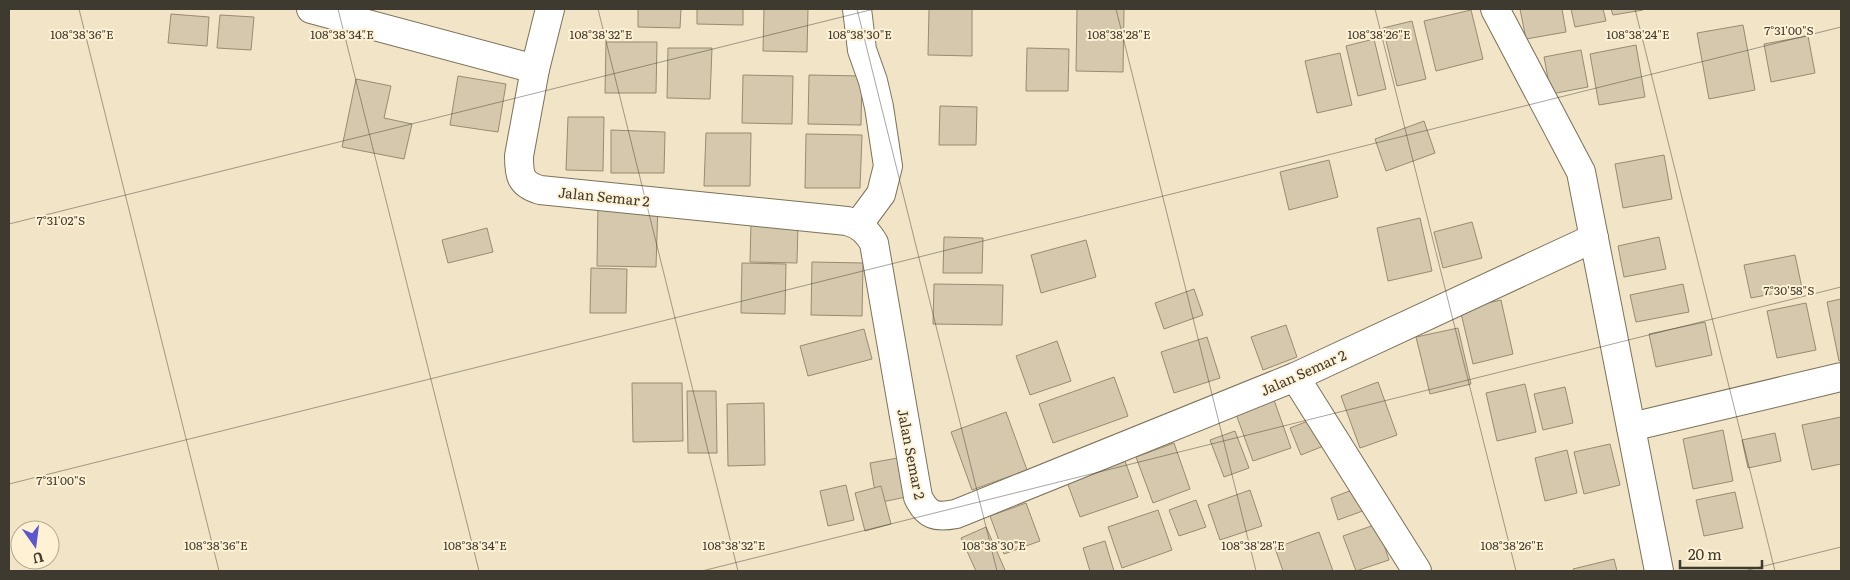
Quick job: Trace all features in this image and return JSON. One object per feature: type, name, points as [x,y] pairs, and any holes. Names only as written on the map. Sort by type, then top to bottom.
[{"type":"street","points":[[311,9],[535,69]]},
{"type":"street","name":"Jalan Semar 2","points":[[550,9],[535,69],[519,156],[519,169],[522,180],[530,187],[540,190],[847,221],[858,225],[869,233],[874,243],[918,497],[922,507],[931,514],[942,516],[956,514],[1295,377],[1594,238]]},
{"type":"street","points":[[857,9],[862,50],[873,81],[879,107],[888,166],[880,194],[858,225]]},
{"type":"street","points":[[1495,9],[1581,172],[1659,571]]},
{"type":"street","points":[[1295,377],[1417,571]]},
{"type":"street","points":[[1631,427],[1841,377]]},
{"type":"building","points":[[638,9],[681,9],[680,28],[638,27]]},
{"type":"building","points":[[697,9],[743,9],[743,25],[697,24]]},
{"type":"building","points":[[764,9],[808,9],[807,52],[763,51]]},
{"type":"building","points":[[929,9],[972,9],[972,56],[928,55]]},
{"type":"building","points":[[1077,9],[1124,9],[1123,72],[1076,71]]},
{"type":"building","points":[[1520,9],[1562,9],[1566,32],[1526,39]]},
{"type":"building","points":[[1571,9],[1603,9],[1606,21],[1575,27]]},
{"type":"building","points":[[1611,9],[1643,9],[1643,10],[1613,15]]},
{"type":"building","points":[[1471,10],[1483,59],[1436,71],[1424,21]]},
{"type":"building","points":[[171,14],[209,17],[207,46],[168,43]]},
{"type":"building","points":[[220,15],[254,17],[251,50],[217,48]]},
{"type":"building","points":[[1412,21],[1426,79],[1397,86],[1383,28]]},
{"type":"building","points":[[1743,25],[1755,90],[1709,99],[1697,33]]},
{"type":"building","points":[[1808,36],[1815,73],[1771,82],[1764,44]]},
{"type":"building","points":[[1374,39],[1386,89],[1358,96],[1346,46]]},
{"type":"building","points":[[606,42],[657,42],[656,93],[605,93]]},
{"type":"building","points":[[1636,45],[1645,97],[1599,105],[1590,54]]},
{"type":"building","points":[[668,48],[712,48],[710,99],[667,98]]},
{"type":"building","points":[[1027,48],[1069,49],[1068,91],[1026,91]]},
{"type":"building","points":[[1581,50],[1588,87],[1551,94],[1544,57]]},
{"type":"building","points":[[1340,53],[1352,105],[1317,113],[1305,61]]},
{"type":"building","points":[[743,75],[793,76],[792,124],[742,123]]},
{"type":"building","points":[[809,75],[862,76],[861,125],[808,124]]},
{"type":"building","points":[[458,76],[506,84],[498,132],[450,125]]},
{"type":"building","points":[[356,79],[391,86],[384,118],[412,124],[404,159],[342,147]]},
{"type":"building","points":[[940,106],[977,107],[976,145],[939,145]]},
{"type":"building","points":[[568,117],[604,117],[603,171],[566,170]]},
{"type":"building","points":[[1424,121],[1435,153],[1386,171],[1375,139]]},
{"type":"building","points":[[611,130],[665,132],[664,173],[611,173]]},
{"type":"building","points":[[706,133],[751,133],[750,186],[704,186]]},
{"type":"building","points":[[806,134],[862,135],[860,188],[805,188]]},
{"type":"building","points":[[1664,155],[1672,199],[1623,208],[1615,164]]},
{"type":"building","points":[[1329,160],[1338,197],[1289,210],[1280,172]]},
{"type":"building","points":[[598,203],[658,204],[656,267],[597,266]]},
{"type":"building","points":[[1420,218],[1432,271],[1388,281],[1377,228]]},
{"type":"building","points":[[1472,222],[1482,258],[1443,268],[1434,232]]},
{"type":"building","points":[[751,223],[798,224],[797,263],[750,262]]},
{"type":"building","points":[[487,228],[493,252],[448,263],[442,240]]},
{"type":"building","points":[[944,237],[983,238],[982,273],[943,273]]},
{"type":"building","points":[[1659,237],[1666,269],[1624,277],[1618,246]]},
{"type":"building","points":[[1086,240],[1096,277],[1041,293],[1031,255]]},
{"type":"building","points":[[1795,255],[1802,288],[1751,298],[1744,265]]},
{"type":"building","points":[[812,262],[863,263],[862,316],[811,315]]},
{"type":"building","points":[[742,263],[786,264],[785,314],[741,313]]},
{"type":"building","points":[[591,268],[627,269],[626,313],[590,313]]},
{"type":"building","points":[[934,284],[1003,285],[1002,325],[933,324]]},
{"type":"building","points":[[1683,284],[1689,312],[1636,322],[1630,295]]},
{"type":"building","points":[[1194,289],[1203,315],[1164,329],[1155,303]]},
{"type":"building","points":[[1841,299],[1841,360],[1839,361],[1827,302]]},
{"type":"building","points":[[1501,300],[1513,354],[1473,364],[1460,309]]},
{"type":"building","points":[[1806,303],[1816,350],[1777,358],[1767,311]]},
{"type":"building","points":[[1705,322],[1712,355],[1656,367],[1649,334]]},
{"type":"building","points":[[1286,325],[1297,357],[1263,370],[1251,337]]},
{"type":"building","points":[[1458,328],[1471,384],[1430,394],[1416,337]]},
{"type":"building","points":[[864,329],[872,359],[808,376],[800,346]]},
{"type":"building","points":[[1207,337],[1220,378],[1174,393],[1161,352]]},
{"type":"building","points":[[1057,341],[1071,381],[1030,395],[1016,356]]},
{"type":"building","points":[[1114,377],[1128,416],[1053,443],[1039,404]]},
{"type":"building","points":[[1378,382],[1397,435],[1360,448],[1341,396]]},
{"type":"building","points":[[632,383],[682,383],[683,441],[633,442]]},
{"type":"building","points":[[1525,384],[1536,432],[1497,441],[1486,393]]},
{"type":"building","points":[[1565,387],[1573,423],[1543,430],[1534,394]]},
{"type":"building","points":[[687,391],[716,391],[717,453],[688,453]]},
{"type":"building","points":[[1274,400],[1291,448],[1253,461],[1236,414]]},
{"type":"building","points":[[764,403],[765,465],[728,466],[727,404]]},
{"type":"building","points":[[1006,412],[1027,470],[972,490],[951,432]]},
{"type":"building","points":[[1841,417],[1841,464],[1812,470],[1802,425]]},
{"type":"building","points":[[1316,418],[1326,445],[1301,455],[1290,428]]},
{"type":"building","points":[[1723,430],[1733,481],[1693,489],[1683,439]]},
{"type":"building","points":[[1235,431],[1249,468],[1224,477],[1210,440]]},
{"type":"building","points":[[1775,433],[1781,461],[1748,468],[1742,440]]},
{"type":"building","points":[[1174,443],[1190,489],[1153,503],[1136,457]]},
{"type":"building","points":[[1610,444],[1620,485],[1584,494],[1574,452]]},
{"type":"building","points":[[1567,450],[1577,493],[1545,501],[1535,458]]},
{"type":"building","points":[[903,457],[911,496],[877,503],[870,463]]},
{"type":"building","points":[[1125,461],[1138,497],[1080,517],[1067,482]]},
{"type":"building","points":[[846,485],[854,520],[828,526],[820,491]]},
{"type":"building","points":[[881,486],[891,524],[865,531],[855,493]]},
{"type":"building","points":[[1360,487],[1368,509],[1338,520],[1331,498]]},
{"type":"building","points":[[1250,490],[1262,526],[1220,540],[1208,505]]},
{"type":"building","points":[[1735,492],[1743,528],[1704,536],[1696,500]]},
{"type":"building","points":[[1196,500],[1206,527],[1179,536],[1169,510]]},
{"type":"building","points":[[1026,503],[1040,541],[1004,554],[990,516]]},
{"type":"building","points":[[1158,510],[1172,550],[1122,568],[1108,527]]},
{"type":"building","points":[[1377,524],[1389,560],[1356,571],[1343,536]]},
{"type":"building","points":[[986,527],[1005,570],[976,571],[961,538]]},
{"type":"building","points":[[1319,532],[1333,571],[1283,571],[1275,548]]},
{"type":"building","points":[[1105,541],[1114,571],[1090,571],[1083,548]]},
{"type":"building","points":[[1614,559],[1617,571],[1574,571],[1573,569]]}]
